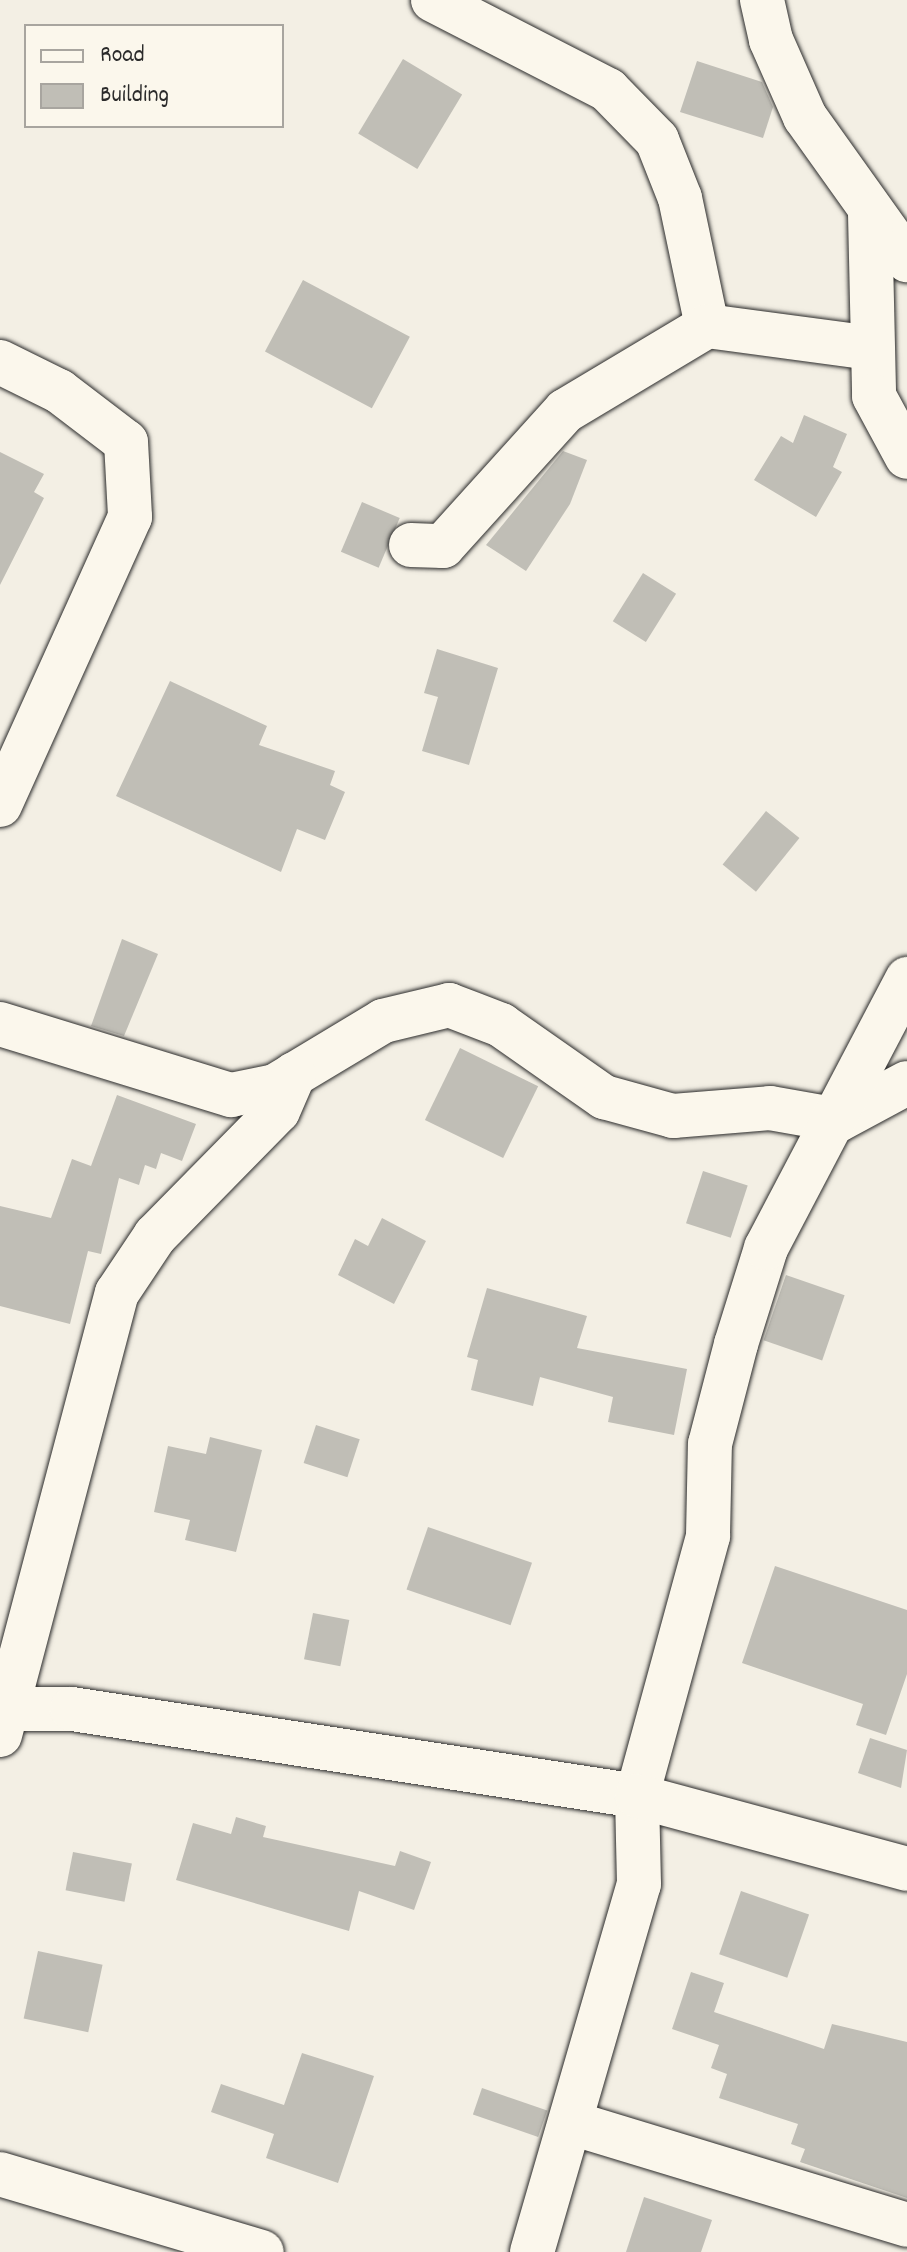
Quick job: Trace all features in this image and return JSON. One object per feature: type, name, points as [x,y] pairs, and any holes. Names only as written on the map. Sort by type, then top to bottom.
[{"type":"street","points":[[433,0],[608,90],[657,140],[680,198],[707,326]]},
{"type":"street","points":[[762,0],[771,40],[805,117],[870,214],[907,260]]},
{"type":"street","points":[[870,214],[874,396],[907,457]]},
{"type":"street","points":[[411,545],[443,546],[565,411],[707,326],[871,348]]},
{"type":"street","points":[[0,362],[59,391],[126,442],[130,517],[0,805]]},
{"type":"street","points":[[532,2252],[575,2124],[639,1884],[637,1796],[708,1536],[710,1444],[736,1344],[766,1248],[838,1120],[907,979]]},
{"type":"street","points":[[0,1024],[231,1095],[275,1086],[383,1021],[449,1005],[501,1025],[604,1097],[673,1116],[770,1108],[838,1120],[907,1083]]},
{"type":"street","points":[[294,1074],[278,1111],[155,1236],[117,1293],[3,1718],[72,1709],[637,1796],[907,1869]]},
{"type":"street","points":[[575,2124],[907,2225]]},
{"type":"street","points":[[0,2174],[262,2252]]},
{"type":"building","points":[[403,59],[462,95],[417,169],[358,134]]},
{"type":"building","points":[[697,61],[762,82],[773,107],[763,138],[680,112]]},
{"type":"building","points":[[303,280],[410,337],[372,408],[265,352]]},
{"type":"building","points":[[804,415],[847,434],[833,467],[842,472],[816,517],[754,480],[781,436],[793,443]]},
{"type":"building","points":[[563,451],[587,460],[570,504],[526,571],[486,545]]},
{"type":"building","points":[[0,452],[44,474],[34,492],[44,498],[0,585]]},
{"type":"building","points":[[362,502],[400,518],[379,568],[341,552]]},
{"type":"building","points":[[643,573],[676,594],[646,642],[613,621]]},
{"type":"building","points":[[437,649],[498,668],[469,765],[422,751],[438,697],[424,693]]},
{"type":"building","points":[[170,681],[267,726],[259,745],[335,771],[330,785],[345,792],[325,840],[297,829],[281,872],[116,796]]},
{"type":"building","points":[[766,811],[799,838],[756,892],[723,865]]},
{"type":"building","points":[[122,939],[158,954],[124,1036],[91,1026]]},
{"type":"building","points":[[460,1048],[538,1086],[503,1158],[425,1120]]},
{"type":"building","points":[[117,1095],[196,1124],[182,1161],[161,1153],[156,1169],[145,1165],[139,1185],[119,1178],[101,1254],[88,1251],[70,1324],[0,1306],[0,1206],[51,1218],[72,1159],[91,1166]]},
{"type":"building","points":[[703,1171],[748,1186],[731,1238],[686,1223]]},
{"type":"building","points":[[382,1218],[426,1241],[394,1304],[338,1275],[355,1239],[368,1246]]},
{"type":"building","points":[[786,1275],[845,1295],[822,1360],[764,1340]]},
{"type":"building","points":[[487,1288],[587,1316],[577,1348],[687,1369],[674,1435],[608,1422],[613,1397],[540,1377],[533,1406],[471,1390],[478,1360],[467,1357]]},
{"type":"building","points":[[316,1425],[360,1439],[347,1477],[304,1463]]},
{"type":"building","points":[[210,1437],[262,1450],[236,1552],[185,1540],[190,1520],[154,1512],[168,1446],[206,1454]]},
{"type":"building","points":[[428,1527],[532,1563],[511,1625],[407,1589]]},
{"type":"building","points":[[775,1566],[907,1610],[907,1674],[886,1735],[856,1725],[863,1704],[742,1663]]},
{"type":"building","points":[[313,1613],[349,1620],[340,1666],[304,1659]]},
{"type":"building","points":[[870,1738],[907,1750],[901,1788],[858,1773]]},
{"type":"building","points":[[236,1817],[266,1826],[263,1837],[395,1866],[400,1851],[431,1862],[414,1910],[359,1891],[349,1931],[176,1880],[193,1823],[231,1834]]},
{"type":"building","points":[[73,1852],[132,1863],[124,1902],[66,1890]]},
{"type":"building","points":[[741,1891],[809,1914],[787,1978],[719,1954]]},
{"type":"building","points":[[38,1951],[103,1965],[88,2032],[24,2018]]},
{"type":"building","points":[[691,1972],[724,1983],[714,2012],[824,2049],[832,2024],[907,2042],[907,2198],[800,2162],[805,2149],[791,2144],[798,2124],[719,2098],[727,2074],[711,2068],[719,2045],[672,2029]]},
{"type":"building","points":[[302,2053],[374,2076],[338,2183],[266,2158],[274,2134],[211,2112],[221,2084],[284,2105]]},
{"type":"building","points":[[482,2088],[547,2110],[538,2137],[473,2114]]},
{"type":"building","points":[[644,2197],[712,2220],[701,2252],[626,2252]]}]
